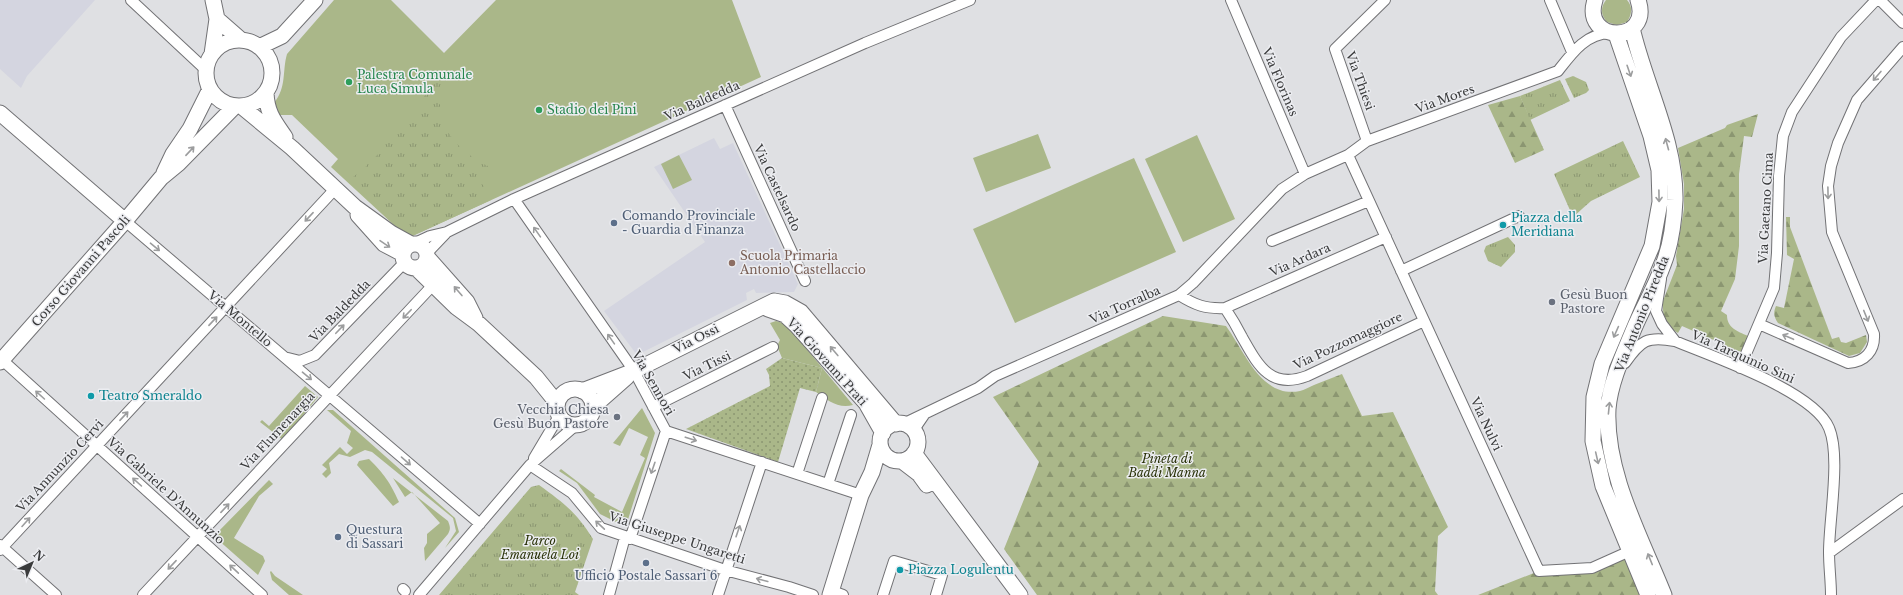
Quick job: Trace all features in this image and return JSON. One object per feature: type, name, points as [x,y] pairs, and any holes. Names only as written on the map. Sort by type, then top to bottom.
[{"type":"main road","points":[[212,0],[217,19],[212,54],[206,70],[206,80],[210,89],[216,97],[225,103],[238,106],[250,104],[259,100],[266,93]]},
{"type":"main road","points":[[259,47],[282,36],[315,0]]},
{"type":"main road","points":[[1594,6],[1598,25],[1613,33],[1622,33],[1632,28],[1640,5]]},
{"type":"main road","points":[[217,19],[241,40]]},
{"type":"main road","name":"Via Antonio Piredda","points":[[1632,28],[1637,50],[1668,145],[1674,171],[1675,200],[1673,224],[1663,266],[1616,376],[1608,408],[1609,437],[1617,480],[1664,595]]},
{"type":"main road","name":"Via Antonio Piredda","points":[[1613,33],[1651,136],[1659,170],[1660,202],[1652,246],[1602,364],[1594,397],[1593,441],[1603,486],[1648,595]]},
{"type":"main road","points":[[282,36],[272,69],[272,78],[266,93],[266,105],[270,116],[292,148]]},
{"type":"main road","points":[[212,54],[220,46],[229,41],[241,40],[250,42],[266,53],[272,69]]},
{"type":"main road","name":"Corso Giovanni Pascoli","points":[[161,178],[173,154],[190,129],[210,89]]},
{"type":"main road","points":[[238,106],[292,148],[355,207],[391,233],[410,254],[433,285],[456,307],[479,324],[536,377],[568,424],[576,426],[588,420],[593,407],[590,398],[576,390],[536,377]]},
{"type":"main road","name":"Corso Giovanni Pascoli","points":[[1,360],[125,222],[161,178],[178,164],[238,106]]},
{"type":"main road","name":"Via Montello","points":[[0,113],[125,222]]},
{"type":"main road","points":[[410,254],[424,265],[428,255],[467,302],[479,324]]},
{"type":"main road","name":"Via Giovanni Prati","points":[[759,308],[774,301],[785,303],[801,312],[904,426]]},
{"type":"main road","name":"Via Ossi","points":[[576,390],[634,371],[759,308]]},
{"type":"main road","name":"Via Giovanni Prati","points":[[759,308],[776,310],[785,315],[797,326],[866,403],[881,439]]},
{"type":"main road","name":"Via Ossi","points":[[593,407],[634,371]]},
{"type":"main road","points":[[558,410],[561,395],[576,390]]},
{"type":"main road","points":[[835,594],[861,495],[872,472],[881,439],[886,428],[904,426],[917,440],[914,453],[908,458],[882,465],[872,472]]},
{"type":"main road","points":[[881,439],[886,456],[899,461],[920,474],[1007,595]]},
{"type":"main road","points":[[914,453],[1020,595]]},
{"type":"street","points":[[131,0],[206,70]]},
{"type":"street","name":"Via Baldedda","points":[[286,358],[300,361],[315,355],[410,254],[430,236],[447,232],[514,199],[724,105],[865,43],[970,0]]},
{"type":"street","name":"Via Florinas","points":[[1231,0],[1305,174]]},
{"type":"street","name":"Via Thiesi","points":[[1368,141],[1335,50],[1384,0]]},
{"type":"street","points":[[1550,0],[1572,52]]},
{"type":"street","name":"Via Gaetano Cima","points":[[1740,368],[1774,288],[1778,253],[1779,176],[1783,136],[1790,118],[1813,79],[1841,37],[1876,0]]},
{"type":"street","points":[[1880,0],[1903,23]]},
{"type":"street","points":[[1586,40],[1593,19],[1594,6]]},
{"type":"street","name":"Via Mores","points":[[1305,174],[1348,155],[1368,141],[1558,71],[1572,52],[1586,40],[1613,33]]},
{"type":"street","points":[[1759,324],[1848,363],[1860,361],[1865,358],[1873,348],[1874,334],[1832,232],[1828,186],[1831,166],[1838,143],[1857,100],[1903,47]]},
{"type":"street","name":"Via Castelsardo","points":[[724,105],[805,281]]},
{"type":"street","name":"Via Nulvi","points":[[1348,155],[1538,571],[1592,568],[1630,551]]},
{"type":"street","name":"Via Torralba","points":[[904,426],[978,388],[995,376],[1179,295],[1193,283],[1282,189],[1305,174]]},
{"type":"street","name":"Via Annunzio Cervi","points":[[1,547],[336,189]]},
{"type":"street","name":"Via Sennori","points":[[514,199],[634,371],[666,431],[861,495]]},
{"type":"street","points":[[1272,241],[1369,201]]},
{"type":"street","points":[[1401,271],[1519,216]]},
{"type":"street","name":"Via Montello","points":[[125,222],[480,524]]},
{"type":"street","name":"Via Baldedda","points":[[428,255],[447,232]]},
{"type":"street","name":"Via Ardara","points":[[1225,308],[1386,237]]},
{"type":"street","name":"Via Tarquinio Sini","points":[[1663,266],[1656,311],[1662,324],[1675,341]]},
{"type":"street","name":"Via Flumenargia","points":[[143,595],[433,285]]},
{"type":"street","points":[[1179,295],[1194,305],[1225,308]]},
{"type":"street","name":"Via Pozzomaggiore","points":[[1225,308],[1256,362],[1267,374],[1283,380],[1296,380],[1307,376],[1424,321]]},
{"type":"street","name":"Via Tarquinio Sini","points":[[1616,376],[1633,351],[1643,341],[1658,338],[1675,341],[1740,368],[1793,392],[1817,410],[1829,428],[1834,456],[1829,553],[1831,595]]},
{"type":"street","name":"Via Tissi","points":[[653,407],[773,347]]},
{"type":"street","name":"Via Gabriele D'Annunzio","points":[[1,360],[262,595]]},
{"type":"street","points":[[798,474],[822,398]]},
{"type":"street","points":[[530,465],[558,410]]},
{"type":"street","points":[[828,484],[851,415]]},
{"type":"street","points":[[419,595],[530,465],[576,426]]},
{"type":"street","points":[[609,595],[627,538],[666,431]]},
{"type":"street","points":[[718,595],[725,570],[762,462]]},
{"type":"street","name":"Via Giuseppe Ungaretti","points":[[530,465],[572,493],[601,528],[788,591],[813,595]]},
{"type":"street","points":[[1829,553],[1903,499]]},
{"type":"street","points":[[1,547],[56,595]]},
{"type":"street","points":[[883,595],[894,561],[942,575],[936,595]]},
{"type":"shaded area","points":[[0,0],[95,0],[27,76],[21,88],[0,69]]},
{"type":"shaded area","name":"Scuola Primaria Antonio Castellaccio","points":[[714,138],[720,149],[733,143],[798,284],[794,292],[756,293],[754,289],[746,293],[747,300],[637,355],[604,311],[705,242],[654,167]]},
{"type":"green space","name":"Stadio dei Pini","points":[[334,0],[391,0],[444,53],[496,0],[732,0],[761,77],[408,238],[331,167],[338,159],[292,115],[278,115],[274,103],[283,85],[287,54]]},
{"type":"green space","points":[[1606,0],[1627,0],[1631,11],[1627,22],[1617,25],[1607,22],[1603,17],[1602,11]]},
{"type":"green space","points":[[449,65],[443,84],[440,104],[444,125],[449,134],[463,150],[490,167],[480,180],[491,200],[408,238],[348,181],[357,174],[364,172],[368,164],[379,153],[394,132],[419,113],[421,109],[419,103]]},
{"type":"green space","points":[[1573,76],[1586,82],[1589,90],[1586,93],[1574,98],[1565,79]]},
{"type":"green space","points":[[1560,80],[1570,101],[1530,120],[1520,96]]},
{"type":"green space","points":[[1520,96],[1544,150],[1515,163],[1488,105]]},
{"type":"green space","points":[[1758,114],[1752,137],[1744,136],[1739,174],[1739,246],[1735,279],[1721,311],[1727,315],[1727,319],[1733,328],[1748,336],[1742,350],[1739,353],[1732,355],[1721,352],[1725,345],[1682,326],[1678,333],[1670,328],[1664,318],[1663,301],[1677,265],[1676,256],[1684,209],[1684,184],[1678,148],[1725,128],[1727,125]]},
{"type":"green space","points":[[1038,134],[1051,168],[986,192],[973,158]]},
{"type":"green space","points":[[1197,135],[1235,219],[1183,242],[1145,159]]},
{"type":"green space","points":[[1623,141],[1640,177],[1591,201],[1573,217],[1554,174]]},
{"type":"green space","points":[[679,155],[692,180],[673,189],[661,164]]},
{"type":"green space","points":[[1134,158],[1176,252],[1015,323],[973,229]]},
{"type":"green space","points":[[1786,217],[1790,217],[1790,227],[1832,339],[1839,337],[1841,342],[1846,343],[1866,335],[1867,342],[1860,353],[1849,356],[1778,323],[1774,315],[1774,311],[1776,306],[1784,308],[1794,259],[1787,255]]},
{"type":"green space","points":[[1508,237],[1515,245],[1515,252],[1501,267],[1488,261],[1484,251],[1486,246]]},
{"type":"green space","name":"Pineta di Baddi Manna","points":[[1163,316],[1226,326],[1255,370],[1264,380],[1275,388],[1286,391],[1300,391],[1342,374],[1362,416],[1393,412],[1448,527],[1438,536],[1435,591],[1438,595],[1037,595],[1004,549],[1039,462],[993,397]]},
{"type":"green space","points":[[776,321],[786,324],[853,405],[838,405],[816,392],[822,368],[782,358],[777,346],[780,340],[770,323]]},
{"type":"green space","points":[[782,358],[822,368],[816,392],[800,388],[778,462],[686,429],[770,386],[769,375],[766,369]]},
{"type":"green space","points":[[305,386],[318,397],[283,440],[260,422],[262,420],[269,426]]},
{"type":"green space","points":[[642,408],[655,433],[626,526],[624,526],[600,514],[577,483],[559,471],[561,469],[595,495],[594,497],[622,512],[645,458],[640,455],[648,437],[629,428],[620,446],[613,443]]},
{"type":"green space","points":[[327,410],[333,410],[455,518],[459,532],[445,548],[456,531],[453,518],[372,452],[365,450],[350,457],[339,454],[329,463],[331,473],[326,478],[322,474],[327,469],[322,465],[340,447],[347,454],[353,448],[347,443],[351,431]]},
{"type":"green space","points":[[369,459],[379,469],[396,495],[399,502],[393,506],[357,465],[359,461]]},
{"type":"green space","points":[[393,478],[411,492],[405,497]]},
{"type":"green space","points":[[269,480],[273,484],[259,496],[234,538],[263,556],[265,561],[258,575],[217,539],[215,535]]},
{"type":"green space","name":"Parco Emanuela Loi","points":[[539,485],[575,515],[593,539],[575,592],[579,595],[439,595],[531,487]]},
{"type":"green space","points":[[415,495],[448,521],[450,526],[450,531],[448,534],[425,561],[424,548],[427,543],[427,534],[440,523]]},
{"type":"green space","points":[[1630,551],[1641,595],[1478,595],[1539,571],[1576,569]]},
{"type":"green space","points":[[271,571],[275,576],[303,595],[289,595],[272,580]]},
{"type":"place","name":"Palestra Comunale Luca Simula","points":[[349,82]]},
{"type":"place","name":"Stadio dei Pini","points":[[539,110]]},
{"type":"place","name":"Comando Provinciale - Guardia d Finanza","points":[[614,223]]},
{"type":"place","name":"Piazza della Meridiana","points":[[1503,225]]},
{"type":"place","name":"Scuola Primaria Antonio Castellaccio","points":[[732,263]]},
{"type":"place","name":"Gesù Buon Pastore","points":[[1552,302]]},
{"type":"place","name":"Teatro Smeraldo","points":[[91,396]]},
{"type":"place","name":"Vecchia Chiesa Gesù Buon Pastore","points":[[617,417]]},
{"type":"place","name":"Questura di Sassari","points":[[338,537]]},
{"type":"place","name":"Ufficio Postale Sassari 6","points":[[646,563]]},
{"type":"place","name":"Piazza Logulentu","points":[[900,570]]}]
